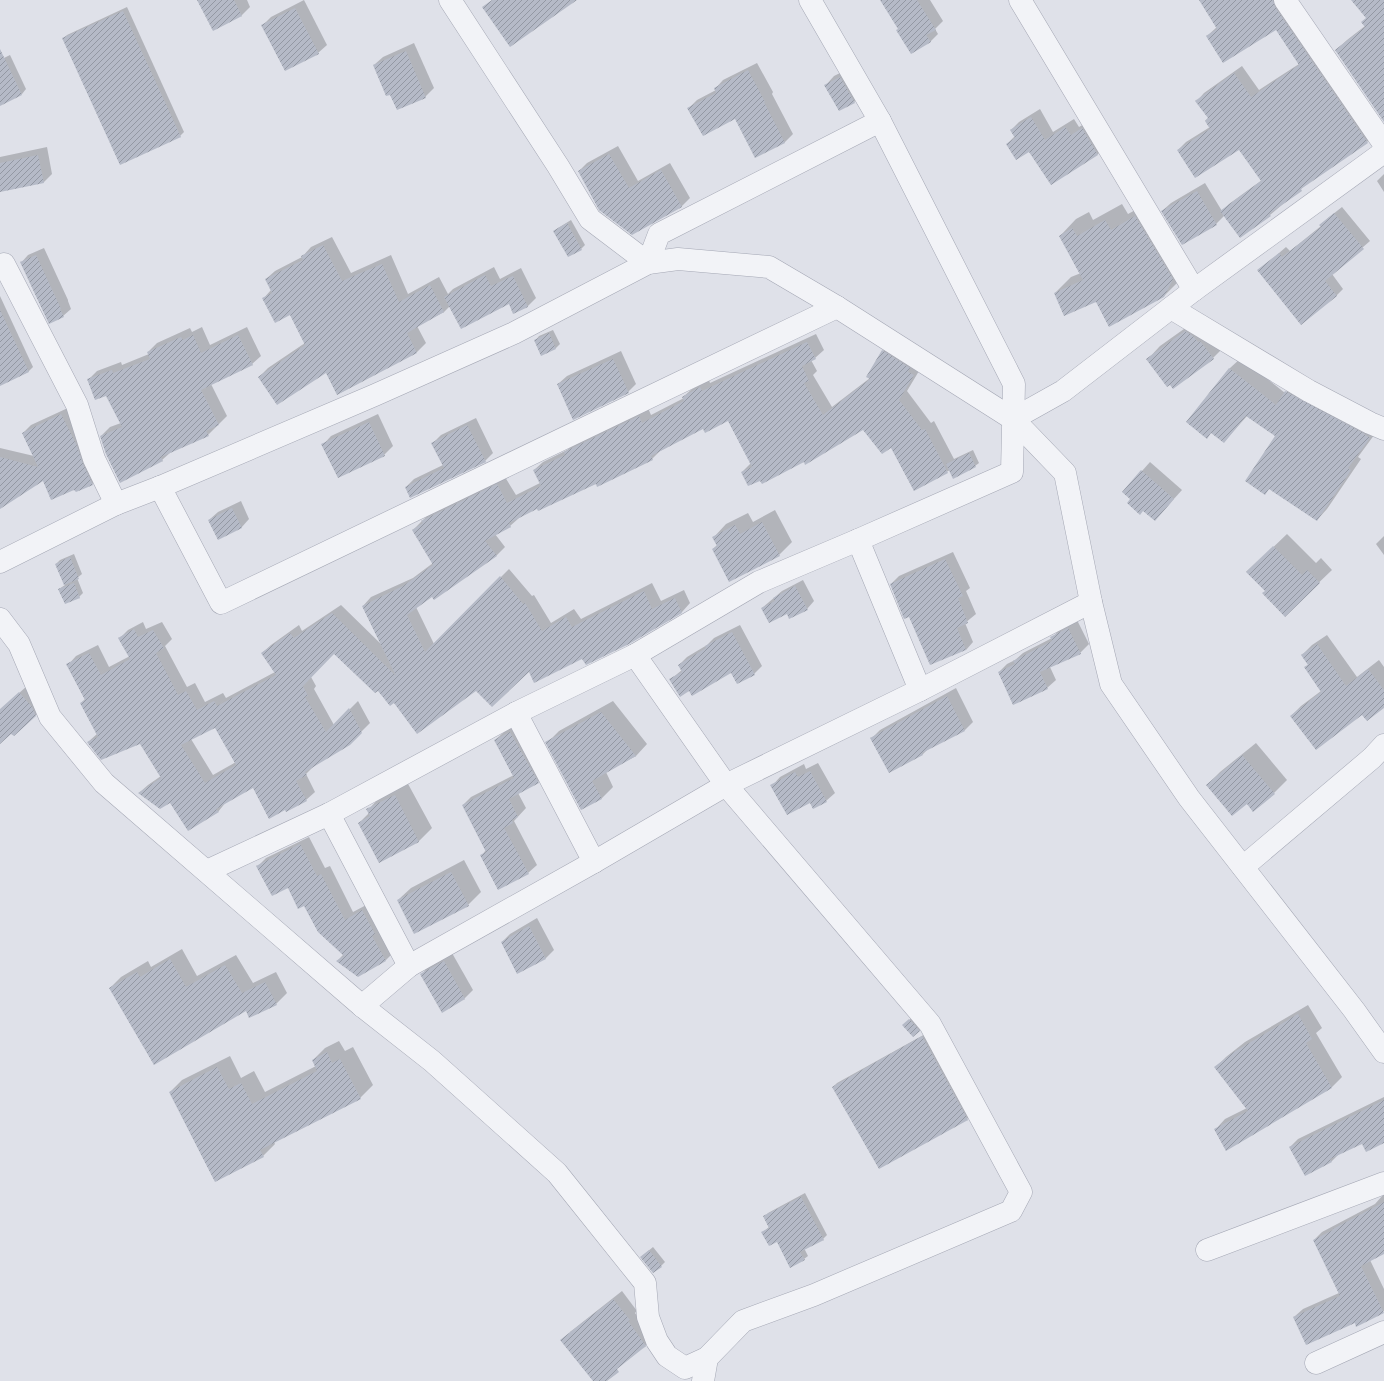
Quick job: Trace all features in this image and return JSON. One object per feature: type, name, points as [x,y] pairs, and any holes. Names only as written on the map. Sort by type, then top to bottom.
[{"type":"street","points":[[207,871],[329,814],[516,713],[635,655],[759,582],[1012,472],[1014,384],[880,121],[810,0]]},
{"type":"street","points":[[1020,0],[1194,290]]},
{"type":"street","points":[[1285,0],[1384,144]]},
{"type":"street","points":[[455,2],[590,219],[648,263]]},
{"type":"street","points":[[648,263],[659,234],[880,121]]},
{"type":"street","points":[[1013,420],[1063,390],[1194,290],[1384,152]]},
{"type":"street","points":[[0,562],[116,504],[160,487],[375,395],[514,333],[648,263],[678,259],[768,266],[837,307],[1013,420],[1065,473],[1091,602],[1111,684],[1188,798],[1354,1010],[1384,1052]]},
{"type":"street","points":[[4,264],[77,405],[94,459],[116,504]]},
{"type":"street","points":[[160,487],[221,603],[837,307]]},
{"type":"street","points":[[1171,308],[1309,391],[1384,429]]},
{"type":"street","points":[[858,540],[920,690]]},
{"type":"street","points":[[362,1006],[409,966],[594,862],[726,785],[920,690],[1091,602]]},
{"type":"street","points":[[0,619],[19,644],[50,717],[104,783],[362,1006],[432,1061],[557,1173],[645,1283],[648,1317],[657,1341],[668,1356],[684,1368],[707,1358],[743,1321],[814,1294],[1011,1211],[1021,1192],[930,1024],[726,785],[635,655]]},
{"type":"street","points":[[516,713],[594,862]]},
{"type":"street","points":[[1243,868],[1372,758],[1384,745]]},
{"type":"street","points":[[329,814],[409,966]]},
{"type":"street","points":[[1207,1250],[1384,1183]]},
{"type":"street","points":[[1316,1363],[1384,1332]]},
{"type":"street","points":[[703,1381],[707,1358]]},
{"type":"building","points":[[197,0],[234,0],[242,16],[213,31]]},
{"type":"building","points":[[492,0],[577,0],[510,47],[482,7]]},
{"type":"building","points":[[880,0],[917,0],[936,30],[926,35],[931,42],[911,54]]},
{"type":"building","points":[[1199,0],[1273,0],[1275,7],[1368,143],[1301,189],[1302,191],[1269,214],[1271,216],[1240,238],[1220,211],[1261,181],[1239,150],[1195,178],[1177,150],[1210,129],[1205,121],[1208,118],[1195,101],[1234,73],[1251,97],[1299,65],[1276,30],[1223,63],[1206,36],[1217,29]]},
{"type":"building","points":[[1351,0],[1384,0],[1384,122],[1335,50],[1365,27],[1361,22],[1366,18]]},
{"type":"building","points":[[295,8],[319,54],[285,71],[261,25]]},
{"type":"building","points":[[123,11],[181,137],[120,165],[62,38]]},
{"type":"building","points":[[0,49],[22,95],[0,106]]},
{"type":"building","points":[[406,51],[426,98],[397,110],[390,95],[386,96],[373,65]]},
{"type":"building","points":[[748,70],[785,143],[755,158],[735,119],[703,136],[687,108],[716,93],[714,88]]},
{"type":"building","points":[[840,77],[855,103],[839,111],[824,85]]},
{"type":"building","points":[[1031,117],[1045,140],[1065,127],[1071,135],[1082,128],[1098,155],[1051,185],[1029,152],[1016,160],[1006,144],[1015,138],[1010,130]]},
{"type":"building","points":[[609,154],[629,188],[661,170],[682,207],[632,235],[599,210],[578,171]]},
{"type":"building","points":[[38,155],[44,183],[0,192],[0,163]]},
{"type":"building","points":[[1197,191],[1217,225],[1182,245],[1161,211]]},
{"type":"building","points":[[1334,213],[1364,249],[1325,281],[1337,296],[1301,325],[1257,270],[1279,253],[1282,257],[1321,227],[1319,225]]},
{"type":"building","points":[[1135,216],[1173,279],[1164,297],[1109,327],[1096,302],[1064,316],[1054,293],[1083,280],[1059,236],[1072,228],[1077,236],[1105,220],[1111,230]]},
{"type":"building","points":[[567,223],[582,250],[568,257],[553,231]]},
{"type":"building","points":[[323,245],[342,281],[382,264],[399,302],[430,285],[444,312],[407,333],[417,353],[337,395],[326,373],[277,405],[258,377],[305,345],[290,315],[275,323],[262,298],[272,293],[265,279],[303,260],[301,256]]},
{"type":"building","points":[[36,255],[64,317],[49,324],[20,262]]},
{"type":"building","points":[[485,275],[491,286],[513,276],[528,307],[513,314],[509,304],[461,329],[444,297]]},
{"type":"building","points":[[0,310],[29,372],[0,386]]},
{"type":"building","points":[[1185,331],[1193,336],[1198,342],[1200,341],[1214,359],[1173,389],[1170,385],[1167,387],[1146,359]]},
{"type":"building","points":[[549,333],[556,349],[541,356],[534,340]]},
{"type":"building","points":[[193,335],[201,353],[238,335],[253,365],[201,390],[219,425],[206,431],[209,436],[161,457],[163,461],[120,483],[106,454],[100,436],[122,427],[106,396],[95,400],[87,379],[112,370],[113,373],[150,359],[147,352],[181,337],[183,340]]},
{"type":"building","points":[[807,342],[816,359],[802,366],[809,381],[804,383],[823,415],[870,379],[866,377],[882,350],[910,368],[908,372],[914,375],[899,400],[922,430],[925,429],[948,473],[914,491],[891,448],[882,454],[863,430],[805,465],[804,462],[762,484],[760,481],[748,486],[741,472],[752,467],[728,421],[705,433],[703,429],[651,456],[653,460],[597,487],[596,484],[538,511],[537,509],[509,523],[511,527],[485,541],[497,556],[434,600],[432,597],[407,615],[425,652],[500,576],[523,604],[525,603],[542,631],[566,617],[572,627],[644,591],[652,609],[675,598],[682,613],[629,644],[586,665],[582,659],[534,683],[529,672],[492,707],[476,691],[417,734],[394,703],[390,706],[378,691],[375,693],[334,654],[303,686],[308,696],[305,697],[326,732],[349,708],[362,733],[350,745],[305,772],[307,775],[296,781],[307,801],[286,812],[285,810],[269,819],[253,788],[216,809],[219,812],[188,831],[170,803],[160,809],[138,793],[161,778],[140,744],[101,760],[87,742],[98,737],[80,703],[85,700],[66,664],[89,653],[101,675],[130,659],[118,638],[134,629],[138,637],[153,630],[164,648],[156,653],[178,695],[186,691],[197,710],[214,701],[217,706],[276,675],[261,653],[290,633],[294,638],[332,613],[396,676],[362,606],[403,586],[433,565],[412,530],[423,523],[421,521],[497,484],[507,503],[541,486],[533,470],[565,455],[564,452],[639,416],[642,423],[684,401],[682,397],[700,387],[702,391]],"holes":[[[215,728],[236,765],[205,783],[181,745]]]},
{"type":"building","points":[[613,359],[629,393],[573,420],[557,384]]},
{"type":"building","points":[[1229,368],[1276,405],[1285,391],[1370,438],[1348,468],[1351,470],[1317,521],[1269,489],[1265,495],[1245,481],[1275,436],[1246,416],[1224,443],[1211,433],[1207,439],[1186,422]]},
{"type":"building","points":[[61,414],[77,446],[83,464],[93,485],[76,492],[74,490],[51,500],[43,481],[0,509],[0,457],[38,467],[22,433]]},
{"type":"building","points":[[369,422],[385,456],[338,478],[321,444]]},
{"type":"building","points":[[467,425],[486,462],[410,498],[405,487],[444,468],[431,443]]},
{"type":"building","points":[[969,453],[976,467],[953,479],[946,464]]},
{"type":"building","points":[[1141,470],[1174,499],[1155,521],[1143,511],[1140,515],[1127,503],[1130,499],[1122,492]]},
{"type":"building","points":[[232,508],[242,528],[218,540],[208,520]]},
{"type":"building","points":[[762,522],[780,556],[729,582],[712,549],[717,546],[712,537],[735,525],[740,534]]},
{"type":"building","points":[[1273,546],[1302,575],[1307,570],[1320,583],[1285,617],[1262,593],[1265,591],[1246,572]]},
{"type":"building","points":[[70,557],[79,579],[64,585],[55,564]]},
{"type":"building","points":[[945,559],[963,596],[958,598],[968,623],[957,628],[966,650],[930,665],[909,617],[904,619],[890,584]]},
{"type":"building","points":[[74,583],[80,598],[65,604],[58,589]]},
{"type":"building","points":[[795,586],[808,610],[789,619],[787,614],[769,623],[761,608],[775,601],[773,598]]},
{"type":"building","points":[[1068,628],[1081,654],[1040,672],[1048,689],[1013,705],[998,672],[1015,664],[1013,661],[1052,641],[1050,637]]},
{"type":"building","points":[[732,632],[755,675],[737,684],[731,673],[692,696],[689,691],[680,697],[669,679],[682,672],[678,665],[706,648],[705,646]]},
{"type":"building","points":[[1317,644],[1346,686],[1368,669],[1384,690],[1384,708],[1367,721],[1362,715],[1316,750],[1290,716],[1321,692],[1304,667],[1308,665],[1301,655]]},
{"type":"building","points":[[19,692],[32,707],[36,716],[14,736],[11,734],[0,744],[0,709]]},
{"type":"building","points":[[947,696],[965,731],[922,753],[923,755],[889,773],[870,738]]},
{"type":"building","points":[[601,712],[636,756],[592,781],[602,799],[581,810],[545,742]]},
{"type":"building","points":[[510,732],[539,783],[509,799],[518,817],[512,820],[513,823],[504,828],[529,874],[498,890],[480,855],[486,852],[462,805],[514,778],[494,740]]},
{"type":"building","points":[[1242,755],[1275,794],[1253,812],[1247,804],[1232,816],[1206,785]]},
{"type":"building","points":[[810,771],[827,802],[813,809],[810,803],[787,815],[770,785],[795,772],[798,777]]},
{"type":"building","points":[[395,795],[419,842],[379,863],[358,823],[370,816],[366,809]]},
{"type":"building","points":[[300,844],[317,876],[321,874],[345,920],[362,910],[375,934],[372,936],[386,961],[358,977],[336,961],[344,956],[318,932],[304,906],[298,909],[288,888],[272,896],[256,866]]},
{"type":"building","points":[[451,872],[469,906],[414,934],[397,900]]},
{"type":"building","points":[[529,926],[546,959],[517,974],[501,942]]},
{"type":"building","points":[[170,959],[186,987],[225,965],[242,993],[265,982],[277,1005],[249,1018],[246,1011],[154,1065],[109,988],[137,972],[140,977]]},
{"type":"building","points":[[444,961],[465,999],[442,1013],[420,974]]},
{"type":"building","points":[[1298,1014],[1312,1039],[1306,1043],[1332,1088],[1226,1151],[1214,1129],[1248,1111],[1214,1067],[1234,1052]]},
{"type":"building","points":[[909,1019],[920,1031],[913,1037],[902,1025]]},
{"type":"building","points":[[922,1036],[968,1120],[879,1169],[832,1087]]},
{"type":"building","points":[[327,1052],[332,1063],[340,1059],[361,1099],[260,1150],[264,1157],[215,1182],[169,1092],[217,1067],[229,1089],[241,1083],[252,1104],[317,1071],[312,1060]]},
{"type":"building","points":[[1384,1100],[1384,1143],[1366,1152],[1362,1144],[1330,1159],[1332,1162],[1305,1176],[1289,1147]]},
{"type":"building","points":[[801,1197],[824,1240],[800,1252],[805,1260],[790,1268],[777,1242],[769,1246],[761,1232],[769,1228],[763,1216]]},
{"type":"building","points":[[1384,1202],[1384,1254],[1361,1266],[1384,1313],[1356,1327],[1355,1323],[1306,1345],[1293,1317],[1340,1296],[1313,1240]]},
{"type":"building","points":[[649,1250],[662,1267],[653,1273],[640,1257]]},
{"type":"building","points":[[613,1299],[630,1320],[628,1321],[646,1346],[617,1369],[619,1372],[607,1381],[593,1381],[560,1340]]}]
